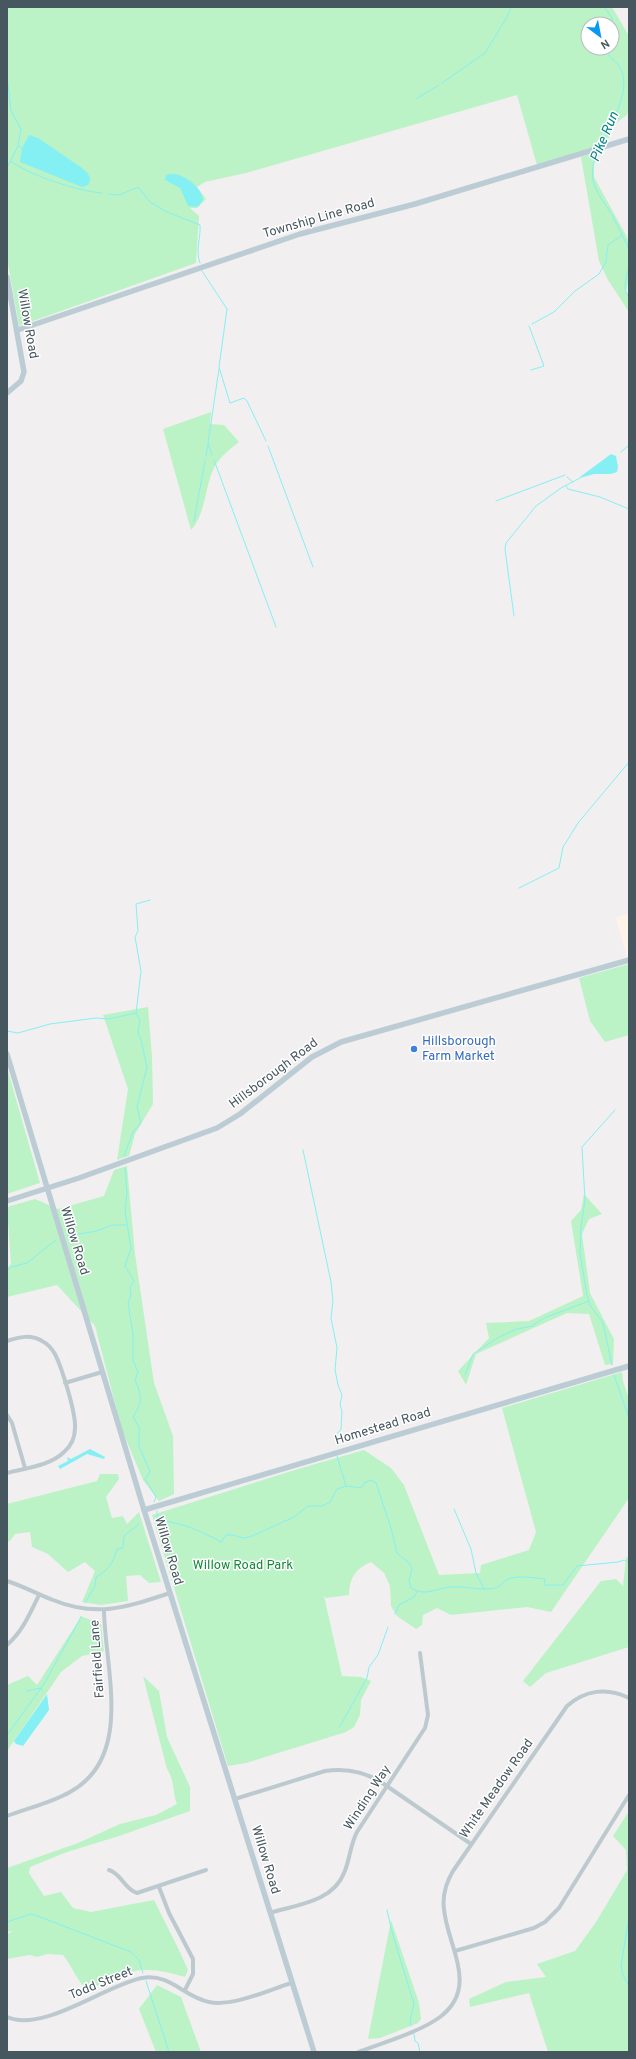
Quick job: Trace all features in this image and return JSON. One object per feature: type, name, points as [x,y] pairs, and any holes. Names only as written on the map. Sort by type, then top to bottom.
[{"type":"street","name":"Township Line Road","points":[[18,330],[300,234],[415,204],[629,139]]},
{"type":"street","name":"Willow Road","points":[[7,277],[18,330],[24,372],[21,381],[7,393]]},
{"type":"street","name":"Hillsborough Road","points":[[7,1201],[47,1189],[217,1128],[240,1114],[306,1061],[341,1042],[629,960]]},
{"type":"street","name":"Willow Road","points":[[7,1054],[144,1510],[291,1983],[314,2052]]},
{"type":"street","points":[[7,1340],[20,1337],[31,1337],[46,1344],[56,1357],[65,1383],[75,1422],[75,1433],[65,1452],[56,1458],[7,1473]]},
{"type":"street","name":"Homestead Road","points":[[144,1510],[629,1366]]},
{"type":"street","points":[[65,1383],[102,1372]]},
{"type":"street","points":[[7,1415],[12,1423],[24,1468]]},
{"type":"street","points":[[7,1581],[74,1608],[104,1610],[126,1607],[170,1593]]},
{"type":"street","points":[[7,1645],[16,1637],[24,1626],[39,1595]]},
{"type":"street","name":"Fairfield Lane","points":[[7,1816],[70,1792],[89,1778],[103,1757],[110,1735],[111,1684],[105,1637],[104,1610]]},
{"type":"street","name":"Winding Way","points":[[270,1913],[317,1899],[335,1888],[344,1873],[354,1838],[387,1786],[421,1737],[426,1725],[428,1715],[420,1653]]},
{"type":"street","name":"White Meadow Road","points":[[358,2052],[431,2023],[444,2014],[453,2003],[459,1985],[459,1967],[444,1915],[444,1896],[449,1878],[567,1706],[579,1697],[598,1691],[612,1692],[629,1698]]},
{"type":"street","points":[[235,1799],[334,1770],[348,1770],[362,1773],[387,1786],[471,1844]]},
{"type":"street","points":[[455,1950],[534,1928],[550,1918],[559,1908],[629,1795]]},
{"type":"street","points":[[109,1870],[115,1872],[126,1887],[133,1892],[142,1892],[206,1870]]},
{"type":"street","points":[[159,1887],[169,1913],[193,1959],[193,1974],[185,1990]]},
{"type":"street","name":"Todd Street","points":[[7,2017],[21,2021],[35,2019],[71,2008],[143,1978],[165,1979],[205,2001],[225,2003],[291,1983]]},
{"type":"shaded area","points":[[629,914],[629,957],[627,958],[616,917]]},
{"type":"green space","points":[[7,7],[612,7],[617,16],[580,16],[580,56],[620,56],[620,21],[629,36],[629,108],[627,115],[616,123],[606,143],[537,165],[517,95],[246,173],[205,182],[197,187],[206,199],[197,208],[190,208],[199,216],[196,263],[19,326],[7,258]]},
{"type":"green space","points":[[600,151],[594,161],[594,177],[629,241],[629,279],[626,292],[629,294],[629,312],[608,280],[599,261],[581,157]]},
{"type":"green space","points":[[211,412],[210,424],[224,425],[239,442],[217,462],[211,474],[200,515],[191,530],[163,429]]},
{"type":"green space","points":[[629,964],[629,1035],[605,1042],[590,1021],[579,978]]},
{"type":"green space","points":[[148,1007],[152,1057],[153,1104],[135,1134],[129,1156],[117,1160],[128,1089],[103,1015]]},
{"type":"green space","points":[[7,1068],[40,1183],[7,1194]]},
{"type":"green space","points":[[127,1166],[135,1254],[154,1383],[173,1436],[174,1494],[159,1501],[143,1480],[122,1430],[95,1326],[57,1285],[7,1297],[7,1268],[11,1264],[7,1207],[35,1199],[58,1209],[104,1196],[114,1170]]},
{"type":"green space","points":[[584,1194],[602,1214],[589,1219],[582,1234],[590,1293],[614,1339],[613,1364],[605,1365],[589,1314],[567,1313],[476,1354],[466,1385],[458,1371],[489,1338],[486,1323],[529,1321],[583,1296],[571,1221],[581,1210]]},
{"type":"green space","name":"Willow Road Park","points":[[622,1372],[623,1381],[629,1399],[629,1498],[551,1612],[527,1607],[451,1615],[437,1608],[423,1615],[422,1625],[416,1629],[397,1616],[391,1606],[390,1586],[384,1573],[371,1562],[366,1564],[354,1574],[350,1584],[349,1595],[326,1598],[324,1596],[342,1676],[361,1677],[371,1681],[361,1700],[360,1715],[354,1727],[346,1732],[246,1763],[228,1766],[152,1515],[364,1450],[391,1468],[404,1485],[439,1575],[480,1573],[481,1565],[529,1550],[536,1532],[502,1408]]},
{"type":"green space","points":[[100,1474],[118,1474],[119,1479],[106,1497],[112,1518],[123,1516],[127,1524],[139,1512],[161,1582],[149,1583],[140,1575],[126,1576],[128,1601],[101,1605],[82,1602],[95,1571],[85,1562],[68,1572],[48,1554],[32,1547],[30,1532],[15,1534],[10,1541],[7,1542],[7,1504],[97,1481]]},
{"type":"green space","points":[[629,1556],[629,1647],[546,1673],[530,1687],[523,1681],[601,1581],[616,1579],[623,1586],[626,1558]]},
{"type":"green space","points":[[78,1615],[101,1624],[104,1651],[82,1656],[61,1672],[7,1751],[7,1685],[28,1676],[37,1685],[81,1617]]},
{"type":"green space","points":[[143,1676],[159,1691],[167,1737],[190,1787],[190,1811],[119,1836],[67,1852],[30,1867],[29,1873],[44,1896],[61,1892],[73,1908],[91,1912],[154,1900],[188,1970],[185,1977],[158,1971],[137,1971],[124,1974],[98,1986],[86,1989],[79,1981],[63,1955],[47,1954],[37,1957],[30,1955],[7,1959],[7,1934],[13,1931],[7,1932],[7,1868],[78,1843],[120,1824],[156,1815],[177,1804]]},
{"type":"green space","points":[[629,1811],[629,2052],[548,2052],[529,1993],[470,2007],[469,1999],[506,1982],[546,1977],[537,1964],[575,1951],[596,1922],[627,1870],[626,1850],[613,1836]]},
{"type":"green space","points":[[391,1920],[419,2003],[421,2019],[418,2023],[380,2038],[368,2039]]},
{"type":"green space","points":[[157,1985],[181,1997],[201,2052],[156,2052],[139,2009]]},
{"type":"water","points":[[29,135],[38,138],[82,168],[90,178],[88,185],[82,187],[20,162],[22,148]]},
{"type":"water","points":[[176,174],[186,178],[196,186],[202,195],[203,200],[198,207],[188,206],[180,188],[165,180],[166,175]]},
{"type":"water","points":[[611,454],[616,456],[618,467],[617,472],[611,474],[594,474],[580,478],[580,477]]},
{"type":"water","points":[[90,1449],[105,1457],[104,1459],[87,1454],[60,1469],[58,1466],[68,1461],[67,1457],[71,1459]]},
{"type":"water","points":[[47,1694],[49,1710],[23,1746],[16,1744],[14,1741]]},
{"type":"waterway","points":[[442,83],[485,53],[507,17],[511,7]]},
{"type":"waterway","name":"Pike Run","points":[[604,7],[611,16]]},
{"type":"waterway","name":"Pike Run","points":[[601,146],[618,109],[624,80],[621,69],[610,56]]},
{"type":"waterway","points":[[7,75],[11,111],[21,129],[18,146]]},
{"type":"waterway","points":[[416,99],[439,85]]},
{"type":"waterway","points":[[7,168],[18,146],[22,148]]},
{"type":"waterway","name":"Pike Run","points":[[599,150],[593,169],[594,185],[612,215],[629,249]]},
{"type":"waterway","points":[[11,161],[29,172],[55,182],[82,190],[102,193]]},
{"type":"waterway","points":[[109,194],[119,195],[138,187],[150,202],[167,212],[200,225],[198,249],[200,263]]},
{"type":"waterway","points":[[532,324],[554,312],[575,291],[599,274],[606,262],[608,245],[622,235]]},
{"type":"waterway","name":"Pike Run","points":[[629,266],[625,286],[625,290],[629,297]]},
{"type":"waterway","points":[[202,271],[227,309],[219,367],[230,403],[244,398],[247,401],[266,441]]},
{"type":"waterway","points":[[529,326],[544,366],[531,370]]},
{"type":"waterway","points":[[212,455],[208,443],[219,369]]},
{"type":"waterway","points":[[206,456],[208,445]]},
{"type":"waterway","points":[[621,452],[629,445]]},
{"type":"waterway","points":[[268,446],[313,567]]},
{"type":"waterway","points":[[214,460],[276,627]]},
{"type":"waterway","points":[[194,521],[205,461]]},
{"type":"waterway","points":[[496,501],[565,475]]},
{"type":"waterway","points":[[567,477],[573,482]]},
{"type":"waterway","points":[[514,616],[505,549],[506,543],[536,506],[561,488],[580,478]]},
{"type":"waterway","points":[[566,486],[568,489],[600,497],[629,509]]},
{"type":"waterway","points":[[629,581],[629,597]]},
{"type":"waterway","points":[[519,888],[559,868],[563,847],[578,823],[629,762]]},
{"type":"waterway","points":[[124,1156],[133,1132],[141,1123],[137,1107],[147,1067],[138,1032],[140,1020],[136,1013],[141,971],[135,937],[138,931],[136,904],[150,900]]},
{"type":"waterway","points":[[7,1031],[18,1033],[50,1024],[96,1018],[109,1019],[136,1013]]},
{"type":"waterway","points":[[612,1365],[603,1323],[590,1305],[587,1296],[580,1253],[581,1227],[585,1200],[582,1147],[615,1110]]},
{"type":"waterway","points":[[303,1150],[331,1282],[333,1301],[331,1318],[337,1348],[335,1370],[342,1395],[340,1405],[342,1411],[341,1429],[337,1434],[338,1446]]},
{"type":"waterway","points":[[125,1168],[127,1193],[125,1211],[131,1248],[125,1266],[134,1281],[130,1287],[131,1295],[128,1303],[133,1335],[133,1360],[138,1372],[135,1380],[140,1395],[139,1407],[133,1417],[139,1427],[139,1446],[150,1472],[145,1479],[156,1497],[154,1502]]},
{"type":"waterway","points":[[67,1236],[97,1231],[112,1225],[126,1225]]},
{"type":"waterway","points":[[7,1271],[11,1267],[27,1263],[56,1240]]},
{"type":"waterway","points":[[465,1375],[473,1354],[499,1337],[517,1329],[532,1326],[544,1318],[589,1301]]},
{"type":"waterway","points":[[614,1375],[629,1418]]},
{"type":"waterway","points":[[337,1456],[346,1486]]},
{"type":"waterway","points":[[157,1511],[157,1518],[160,1520],[177,1523],[192,1528],[221,1542],[226,1535],[233,1535],[243,1538],[252,1536],[294,1517],[308,1506],[322,1506],[330,1502],[337,1489],[346,1486],[361,1488],[364,1483],[371,1480],[376,1483],[391,1528],[397,1553],[409,1563],[412,1569],[409,1581],[411,1588],[416,1591],[426,1592],[452,1587],[490,1589],[499,1586],[508,1579],[521,1577],[545,1579],[544,1585],[563,1585],[577,1566],[618,1562],[624,1560],[629,1562]]},
{"type":"waterway","points":[[454,1509],[471,1549],[476,1573],[484,1589]]},
{"type":"waterway","points":[[85,1603],[95,1586],[96,1577],[110,1566],[117,1549],[123,1548],[124,1536],[139,1524]]},
{"type":"waterway","points":[[395,1614],[399,1605],[414,1597],[417,1592]]},
{"type":"waterway","points":[[7,1735],[44,1684],[81,1617]]},
{"type":"waterway","points":[[339,1728],[367,1678],[369,1667],[378,1655],[388,1627]]},
{"type":"waterway","points":[[26,1691],[41,1688],[42,1690]]},
{"type":"waterway","points":[[387,1910],[392,1932],[414,2004],[410,2021],[411,2026]]},
{"type":"waterway","points":[[7,1922],[31,1914],[35,1915],[131,1952],[139,1960],[143,1973]]},
{"type":"waterway","points":[[629,1917],[621,1966],[623,1975],[629,1986]]},
{"type":"waterway","points":[[146,1981],[169,2052]]},
{"type":"waterway","points":[[414,2034],[415,2041],[418,2043],[420,2052]]},
{"type":"place","name":"Hillsborough Farm Market","points":[[414,1049]]}]
